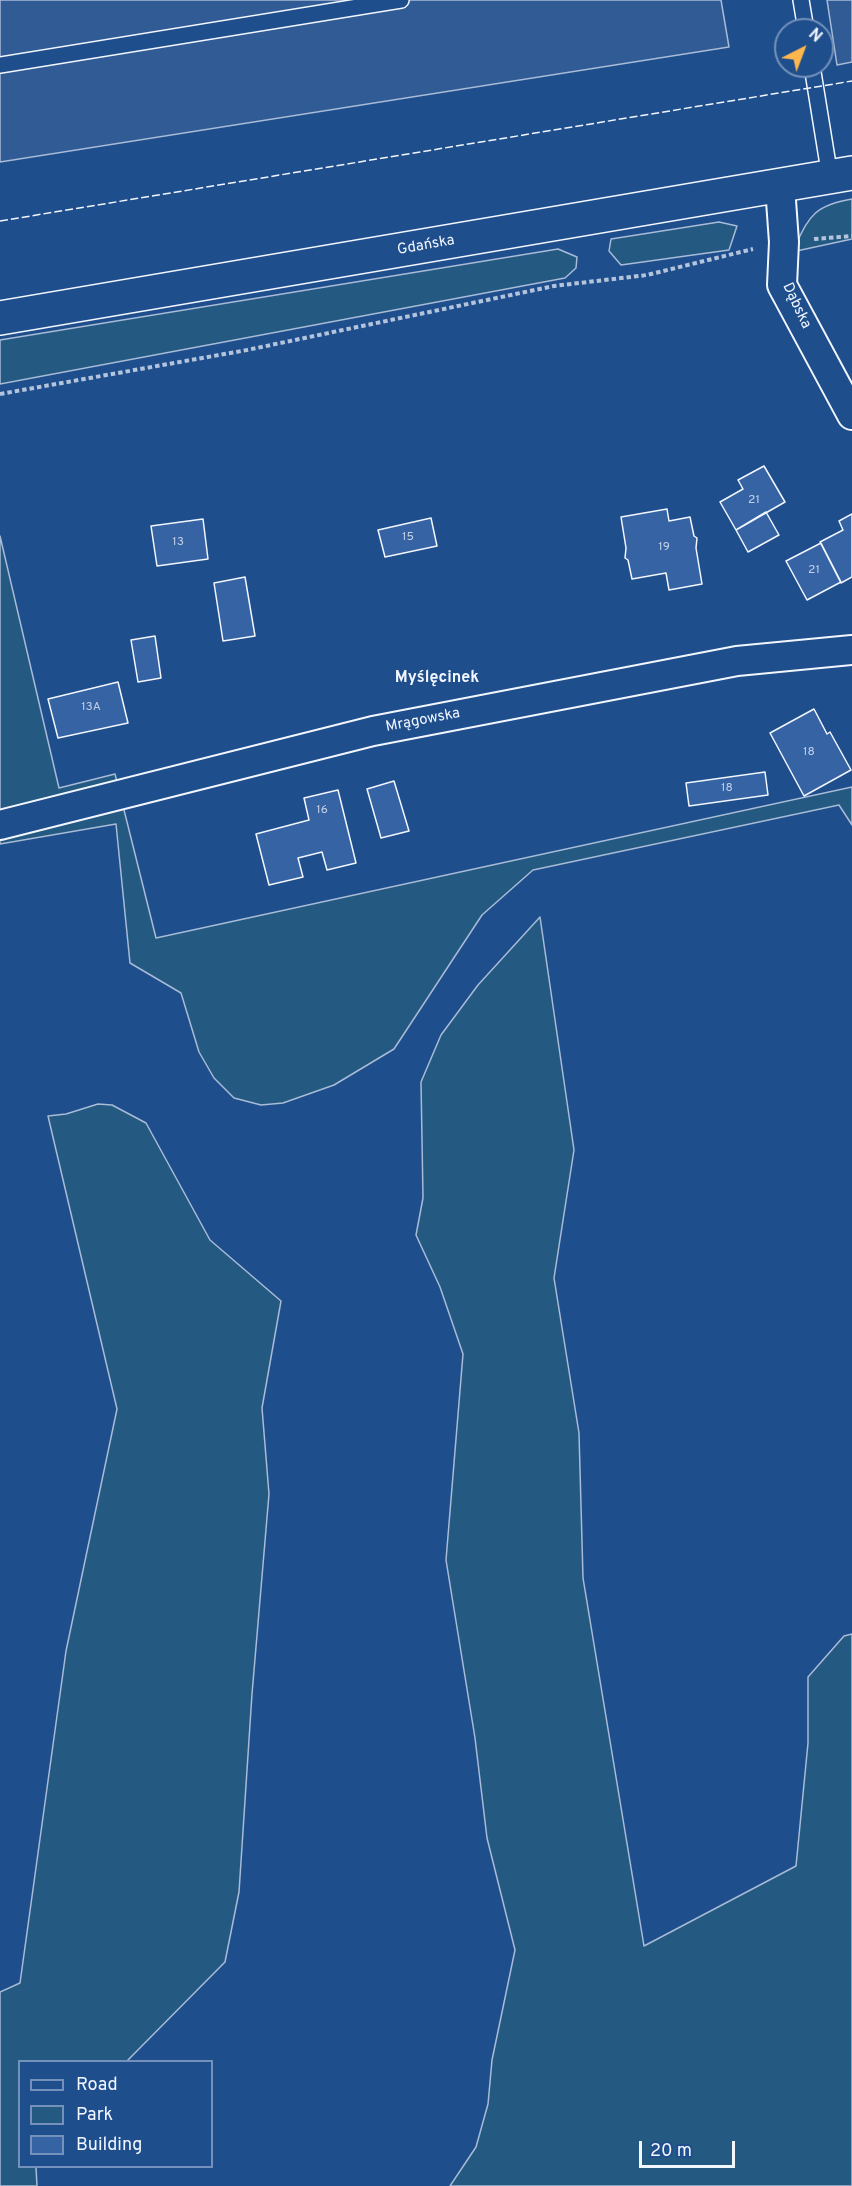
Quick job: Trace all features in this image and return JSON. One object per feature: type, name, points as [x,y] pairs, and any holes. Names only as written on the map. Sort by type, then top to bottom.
[{"type":"main road","name":"Gdańska","points":[[0,318],[841,175]]},
{"type":"street","name":"Dąbska","points":[[780,187],[784,242],[782,285],[852,415]]},
{"type":"street","name":"Mrągowska","points":[[0,825],[373,731],[737,661],[852,650]]},
{"type":"lane","points":[[0,65],[401,0]]},
{"type":"lane","points":[[801,0],[804,18]]},
{"type":"lane","points":[[815,78],[841,175]]},
{"type":"path","points":[[0,394],[247,350],[554,286],[647,275],[784,242],[852,236]]},
{"type":"green space","points":[[852,199],[852,239],[792,252],[813,215],[828,205]]},
{"type":"green space","points":[[719,222],[737,226],[729,250],[621,265],[609,251],[611,239]]},
{"type":"green space","points":[[558,249],[577,257],[576,268],[565,278],[0,384],[0,340]]},
{"type":"green space","points":[[0,536],[59,788],[115,774],[156,938],[852,787],[852,825],[839,805],[533,870],[482,915],[394,1049],[334,1085],[283,1103],[261,1105],[234,1098],[214,1078],[199,1052],[181,993],[130,963],[116,824],[0,844]]},
{"type":"green space","points":[[540,917],[574,1150],[554,1278],[579,1433],[583,1578],[644,1946],[796,1866],[808,1743],[808,1677],[844,1636],[852,1634],[852,2186],[450,2186],[476,2147],[488,2104],[492,2060],[515,1950],[487,1838],[475,1738],[446,1560],[463,1354],[440,1287],[416,1235],[423,1198],[421,1082],[441,1035],[478,985]]},
{"type":"green space","points":[[98,1104],[112,1105],[146,1123],[210,1240],[281,1301],[262,1408],[269,1494],[252,1694],[239,1892],[225,1962],[128,2060],[18,2060],[18,2168],[36,2168],[37,2186],[0,2186],[0,1992],[20,1983],[66,1651],[117,1409],[48,1116],[66,1114]]},
{"type":"shaded area","points":[[0,0],[721,0],[729,47],[0,162]]},
{"type":"shaded area","points":[[827,0],[852,0],[852,62],[837,65],[834,18],[830,18]]},
{"type":"building","points":[[764,466],[785,502],[736,530],[720,502],[743,489],[738,480]]},
{"type":"building","points":[[667,509],[669,521],[690,517],[694,536],[697,538],[696,548],[702,584],[669,590],[666,573],[632,579],[628,560],[625,558],[626,548],[621,517]]},
{"type":"building","points":[[766,512],[779,535],[748,552],[736,530]]},
{"type":"building","points":[[852,514],[852,577],[841,583],[820,542],[843,530],[839,521]]},
{"type":"building","points":[[431,518],[437,546],[385,557],[378,530]]},
{"type":"building","points":[[203,519],[208,559],[157,566],[151,526]]},
{"type":"building","points":[[821,543],[841,582],[807,600],[786,561]]},
{"type":"building","points":[[245,577],[255,636],[223,641],[214,583]]},
{"type":"building","points":[[155,636],[161,678],[138,682],[131,640]]},
{"type":"building","points":[[118,682],[128,723],[58,738],[48,699]]},
{"type":"building","points":[[814,709],[827,734],[830,732],[851,770],[804,796],[770,733]]},
{"type":"building","points":[[765,772],[768,795],[689,806],[686,783]]},
{"type":"building","points":[[394,781],[409,831],[381,838],[367,789]]},
{"type":"building","points":[[338,790],[356,863],[327,870],[322,852],[298,858],[303,877],[269,885],[256,834],[309,820],[304,798]]},
{"type":"fence","points":[[0,221],[852,81]]},
{"type":"district","name":"Myślęcinek","points":[[437,679]]}]
